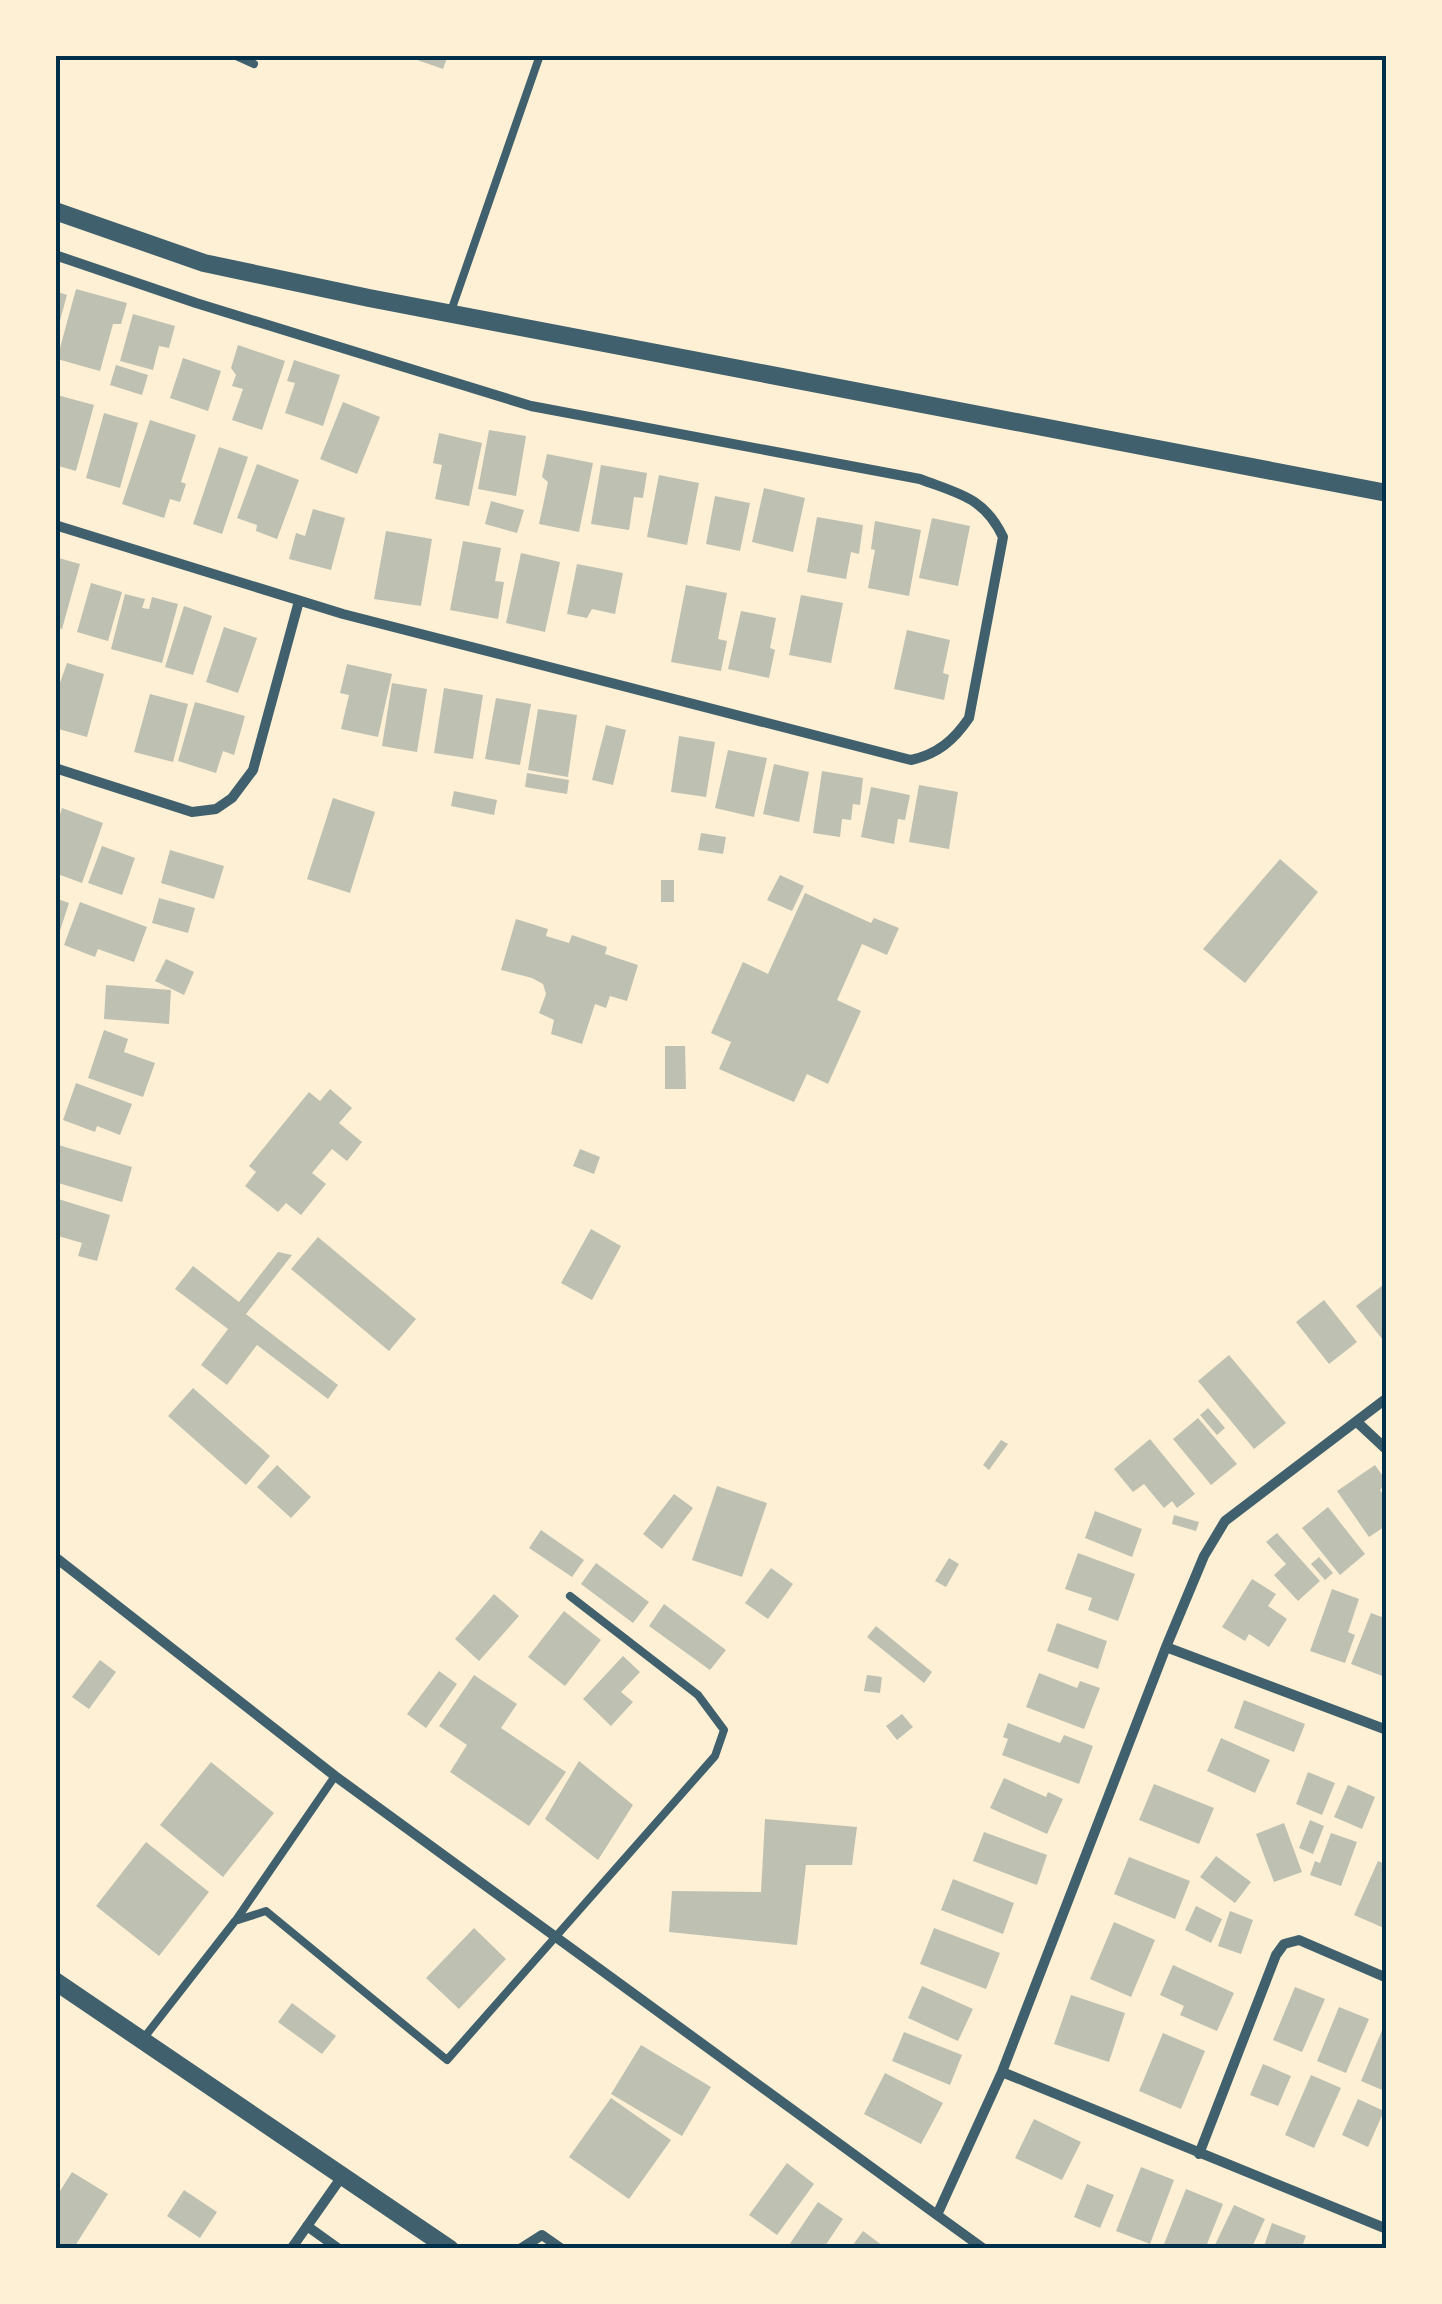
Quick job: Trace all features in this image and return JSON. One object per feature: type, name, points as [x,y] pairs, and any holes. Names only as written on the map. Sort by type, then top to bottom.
[{"type":"street","points":[[55,211],[204,263],[450,315],[1387,493]]},
{"type":"street","points":[[55,255],[196,304],[531,406],[920,478],[976,500],[993,517],[1002,537],[969,718],[959,732],[930,756],[911,760],[299,600],[55,525]]},
{"type":"street","points":[[55,768],[192,812],[216,808],[232,798],[253,770],[299,600]]},
{"type":"street","points":[[937,2215],[1002,2072],[1204,1556],[1225,1521],[1387,1398]]},
{"type":"street","points":[[1357,1422],[1387,1450]]},
{"type":"street","points":[[55,1557],[335,1776],[984,2249]]},
{"type":"street","points":[[1166,1646],[1387,1730]]},
{"type":"street","points":[[1199,2154],[1276,1955],[1284,1944],[1299,1940],[1387,1978]]},
{"type":"street","points":[[55,1981],[450,2249]]},
{"type":"street","points":[[1002,2072],[1387,2229]]},
{"type":"street","points":[[291,2249],[342,2175]]},
{"type":"street","points":[[307,2226],[339,2249]]},
{"type":"street","points":[[520,2249],[542,2235],[562,2249]]},
{"type":"lane","points":[[234,55],[254,64]]},
{"type":"lane","points":[[450,315],[540,55]]},
{"type":"lane","points":[[235,1921],[266,1911],[446,2060],[714,1756],[724,1730],[698,1696],[570,1596]]},
{"type":"lane","points":[[143,2039],[235,1921],[335,1776]]},
{"type":"building","points":[[403,55],[448,55],[443,69]]},
{"type":"building","points":[[76,289],[127,303],[121,324],[113,324],[100,371],[57,359]]},
{"type":"building","points":[[55,291],[67,295],[56,335],[55,335]]},
{"type":"building","points":[[133,314],[175,326],[169,348],[159,346],[153,370],[120,361]]},
{"type":"building","points":[[238,345],[285,361],[262,430],[232,420],[243,389],[232,386],[236,375],[231,368]]},
{"type":"building","points":[[183,358],[221,371],[208,411],[170,398]]},
{"type":"building","points":[[294,360],[340,375],[323,426],[285,413],[295,383],[287,381]]},
{"type":"building","points":[[116,365],[148,375],[142,395],[110,385]]},
{"type":"building","points":[[57,395],[94,405],[76,471],[55,465]]},
{"type":"building","points":[[343,402],[380,417],[357,474],[320,459]]},
{"type":"building","points":[[104,413],[138,423],[120,488],[86,478]]},
{"type":"building","points":[[150,420],[196,435],[181,482],[186,484],[180,502],[170,499],[164,518],[122,504]]},
{"type":"building","points":[[489,430],[526,436],[516,496],[478,489]]},
{"type":"building","points":[[439,433],[482,443],[469,506],[435,499],[442,465],[433,463]]},
{"type":"building","points":[[219,447],[248,457],[222,534],[193,524]]},
{"type":"building","points":[[547,454],[593,463],[579,532],[539,524],[548,482],[542,477]]},
{"type":"building","points":[[257,464],[299,480],[277,539],[256,531],[257,525],[237,518]]},
{"type":"building","points":[[601,465],[647,473],[643,498],[634,497],[629,530],[591,524]]},
{"type":"building","points":[[659,475],[699,483],[687,545],[647,537]]},
{"type":"building","points":[[764,488],[805,498],[793,552],[752,542]]},
{"type":"building","points":[[715,496],[750,503],[740,551],[706,544]]},
{"type":"building","points":[[491,501],[524,510],[517,533],[485,524]]},
{"type":"building","points":[[313,509],[345,518],[331,570],[289,559],[296,533],[305,536]]},
{"type":"building","points":[[817,517],[863,525],[859,554],[851,552],[846,579],[807,572]]},
{"type":"building","points":[[932,518],[970,526],[958,586],[919,578]]},
{"type":"building","points":[[875,521],[921,530],[909,596],[868,588],[875,550],[871,549]]},
{"type":"building","points":[[386,531],[432,539],[421,606],[374,599]]},
{"type":"building","points":[[463,541],[501,548],[495,581],[504,582],[498,619],[450,610]]},
{"type":"building","points":[[521,553],[560,562],[545,632],[506,623]]},
{"type":"building","points":[[55,557],[80,564],[62,629],[55,627]]},
{"type":"building","points":[[577,564],[623,573],[615,614],[592,609],[587,618],[567,614]]},
{"type":"building","points":[[91,583],[122,592],[108,641],[77,632]]},
{"type":"building","points":[[686,585],[727,593],[718,639],[727,641],[721,671],[671,662]]},
{"type":"building","points":[[125,594],[145,599],[142,608],[149,609],[152,597],[178,604],[162,663],[111,649]]},
{"type":"building","points":[[801,595],[843,603],[831,663],[789,655]]},
{"type":"building","points":[[184,606],[212,616],[193,675],[165,667]]},
{"type":"building","points":[[741,611],[776,618],[769,678],[728,669]]},
{"type":"building","points":[[224,627],[257,638],[238,693],[206,682]]},
{"type":"building","points":[[907,630],[950,640],[943,673],[949,675],[944,700],[894,689]]},
{"type":"building","points":[[67,663],[104,674],[87,737],[55,728],[55,697]]},
{"type":"building","points":[[347,664],[392,674],[378,737],[341,729],[349,695],[340,693]]},
{"type":"building","points":[[392,683],[427,689],[417,752],[382,746]]},
{"type":"building","points":[[444,688],[483,695],[473,759],[434,753]]},
{"type":"building","points":[[150,694],[188,704],[173,762],[134,752]]},
{"type":"building","points":[[496,698],[531,704],[520,765],[485,759]]},
{"type":"building","points":[[195,702],[245,716],[234,755],[223,751],[216,773],[178,761]]},
{"type":"building","points":[[538,709],[577,715],[568,777],[528,770]]},
{"type":"building","points":[[606,725],[626,730],[613,785],[592,780]]},
{"type":"building","points":[[679,736],[715,742],[706,797],[671,792]]},
{"type":"building","points":[[728,750],[767,758],[754,817],[715,808]]},
{"type":"building","points":[[774,764],[809,772],[799,822],[763,814]]},
{"type":"building","points":[[822,771],[863,778],[860,805],[853,804],[851,820],[842,819],[840,837],[813,833]]},
{"type":"building","points":[[527,773],[569,780],[567,794],[525,787]]},
{"type":"building","points":[[919,785],[958,792],[949,849],[909,842]]},
{"type":"building","points":[[871,787],[910,795],[905,820],[898,819],[894,844],[861,837]]},
{"type":"building","points":[[454,791],[497,800],[494,815],[451,806]]},
{"type":"building","points":[[333,798],[375,812],[350,893],[307,879]]},
{"type":"building","points":[[62,808],[103,823],[82,883],[55,873],[59,836],[55,829]]},
{"type":"building","points":[[701,833],[726,837],[723,854],[698,850]]},
{"type":"building","points":[[102,846],[135,858],[122,895],[88,883]]},
{"type":"building","points":[[170,850],[224,866],[214,899],[161,883]]},
{"type":"building","points":[[1280,859],[1318,892],[1245,983],[1203,949]]},
{"type":"building","points":[[780,875],[804,886],[792,911],[767,900]]},
{"type":"building","points":[[661,880],[674,880],[674,902],[661,902]]},
{"type":"building","points":[[805,893],[871,923],[874,918],[899,928],[887,955],[862,944],[837,1000],[861,1011],[828,1084],[807,1074],[794,1102],[719,1069],[731,1042],[711,1033],[743,962],[768,974]]},
{"type":"building","points":[[55,898],[69,903],[56,943],[55,943]]},
{"type":"building","points":[[159,898],[195,908],[188,933],[152,923]]},
{"type":"building","points":[[80,902],[147,927],[134,962],[98,949],[95,957],[64,945]]},
{"type":"building","points":[[516,919],[548,929],[546,936],[569,943],[572,935],[607,947],[605,954],[638,965],[627,1001],[610,996],[606,1008],[595,1004],[582,1044],[551,1034],[554,1020],[539,1013],[546,994],[543,984],[501,970]]},
{"type":"building","points":[[166,959],[194,972],[184,995],[155,981]]},
{"type":"building","points":[[106,985],[171,990],[169,1024],[104,1019]]},
{"type":"building","points":[[104,1030],[128,1039],[124,1052],[155,1063],[143,1097],[88,1078]]},
{"type":"building","points":[[665,1046],[685,1046],[686,1089],[665,1089]]},
{"type":"building","points":[[76,1083],[132,1104],[120,1135],[97,1126],[95,1132],[63,1120]]},
{"type":"building","points":[[330,1089],[352,1108],[339,1123],[362,1142],[347,1161],[332,1149],[312,1173],[326,1184],[301,1215],[286,1203],[278,1212],[245,1186],[256,1172],[249,1166],[309,1092],[320,1101]]},
{"type":"building","points":[[55,1144],[132,1167],[122,1202],[55,1182]]},
{"type":"building","points":[[580,1149],[600,1157],[594,1174],[573,1166]]},
{"type":"building","points":[[55,1198],[110,1215],[97,1261],[78,1256],[82,1243],[55,1235]]},
{"type":"building","points":[[591,1229],[621,1246],[592,1300],[561,1283]]},
{"type":"building","points":[[318,1237],[416,1319],[389,1351],[291,1269]]},
{"type":"building","points":[[278,1252],[292,1255],[246,1314],[338,1385],[328,1399],[257,1345],[227,1385],[201,1365],[228,1329],[175,1289],[193,1266],[239,1302]]},
{"type":"building","points":[[1383,1285],[1387,1290],[1387,1345],[1356,1306]]},
{"type":"building","points":[[1324,1300],[1357,1342],[1329,1364],[1296,1322]]},
{"type":"building","points":[[1229,1355],[1286,1423],[1254,1449],[1198,1381]]},
{"type":"building","points":[[193,1388],[270,1456],[246,1485],[168,1416]]},
{"type":"building","points":[[1208,1408],[1225,1428],[1217,1435],[1200,1415]]},
{"type":"building","points":[[1198,1418],[1237,1464],[1211,1485],[1173,1439]]},
{"type":"building","points":[[1150,1439],[1195,1494],[1177,1508],[1172,1501],[1164,1508],[1144,1484],[1133,1492],[1114,1469]]},
{"type":"building","points":[[1001,1440],[1008,1444],[989,1470],[983,1465]]},
{"type":"building","points":[[277,1465],[311,1497],[291,1518],[257,1487]]},
{"type":"building","points":[[1375,1465],[1387,1482],[1380,1490],[1387,1501],[1387,1525],[1369,1537],[1337,1491]]},
{"type":"building","points":[[717,1486],[767,1503],[742,1577],[692,1560]]},
{"type":"building","points":[[674,1494],[693,1508],[662,1549],[643,1534]]},
{"type":"building","points":[[1328,1507],[1365,1554],[1340,1575],[1302,1528]]},
{"type":"building","points":[[1095,1511],[1142,1529],[1132,1557],[1085,1538]]},
{"type":"building","points":[[1174,1515],[1199,1522],[1196,1531],[1172,1524]]},
{"type":"building","points":[[541,1530],[584,1560],[572,1577],[529,1548]]},
{"type":"building","points":[[1277,1533],[1320,1581],[1298,1601],[1274,1575],[1286,1564],[1266,1542]]},
{"type":"building","points":[[1078,1553],[1135,1574],[1118,1621],[1088,1610],[1092,1598],[1065,1589]]},
{"type":"building","points":[[1319,1557],[1333,1573],[1325,1580],[1311,1564]]},
{"type":"building","points":[[949,1558],[959,1564],[946,1587],[935,1581]]},
{"type":"building","points":[[596,1563],[649,1602],[633,1623],[581,1584]]},
{"type":"building","points":[[771,1568],[793,1584],[768,1619],[745,1603]]},
{"type":"building","points":[[1252,1579],[1276,1594],[1268,1606],[1287,1619],[1269,1647],[1249,1634],[1245,1641],[1222,1627]]},
{"type":"building","points":[[1332,1589],[1359,1599],[1348,1632],[1355,1635],[1345,1663],[1310,1651]]},
{"type":"building","points":[[494,1594],[519,1616],[479,1661],[455,1639]]},
{"type":"building","points":[[664,1604],[726,1650],[710,1670],[649,1626]]},
{"type":"building","points":[[564,1611],[601,1640],[565,1686],[528,1657]]},
{"type":"building","points":[[1371,1613],[1387,1619],[1385,1677],[1351,1664]]},
{"type":"building","points":[[1057,1623],[1107,1641],[1098,1669],[1047,1651]]},
{"type":"building","points":[[876,1626],[932,1672],[924,1683],[867,1637]]},
{"type":"building","points":[[623,1656],[640,1672],[621,1692],[633,1702],[611,1726],[583,1699]]},
{"type":"building","points":[[100,1660],[116,1672],[89,1709],[72,1697]]},
{"type":"building","points":[[439,1671],[457,1684],[426,1728],[407,1714]]},
{"type":"building","points":[[1039,1673],[1077,1688],[1080,1681],[1100,1688],[1084,1729],[1026,1707]]},
{"type":"building","points":[[474,1675],[517,1704],[501,1728],[566,1772],[529,1826],[450,1772],[467,1745],[439,1726]]},
{"type":"building","points":[[867,1675],[882,1677],[880,1693],[864,1691]]},
{"type":"building","points":[[1244,1700],[1305,1724],[1294,1752],[1234,1728]]},
{"type":"building","points":[[902,1714],[913,1727],[897,1740],[886,1726]]},
{"type":"building","points":[[1008,1723],[1060,1743],[1064,1735],[1093,1746],[1079,1784],[1002,1755]]},
{"type":"building","points":[[1221,1738],[1270,1760],[1255,1793],[1207,1771]]},
{"type":"building","points":[[579,1761],[633,1805],[598,1860],[545,1819]]},
{"type":"building","points":[[211,1762],[274,1813],[223,1877],[160,1825]]},
{"type":"building","points":[[1308,1772],[1335,1783],[1322,1815],[1296,1804]]},
{"type":"building","points":[[1004,1778],[1046,1797],[1048,1792],[1063,1799],[1047,1834],[990,1808]]},
{"type":"building","points":[[1154,1784],[1214,1808],[1199,1844],[1139,1820]]},
{"type":"building","points":[[1348,1785],[1375,1797],[1362,1829],[1334,1817]]},
{"type":"building","points":[[765,1819],[857,1827],[852,1865],[806,1865],[797,1945],[669,1932],[672,1891],[761,1892]]},
{"type":"building","points":[[1310,1820],[1324,1826],[1313,1854],[1299,1848]]},
{"type":"building","points":[[1284,1823],[1302,1872],[1274,1882],[1256,1834]]},
{"type":"building","points":[[984,1832],[1047,1855],[1037,1885],[973,1861]]},
{"type":"building","points":[[1331,1833],[1357,1842],[1341,1886],[1310,1875],[1315,1861],[1320,1863]]},
{"type":"building","points":[[146,1842],[209,1892],[159,1956],[96,1906]]},
{"type":"building","points":[[1216,1856],[1251,1882],[1235,1903],[1200,1877]]},
{"type":"building","points":[[1129,1857],[1190,1881],[1175,1919],[1114,1894]]},
{"type":"building","points":[[1378,1861],[1387,1865],[1384,1928],[1354,1915]]},
{"type":"building","points":[[953,1879],[1014,1903],[1003,1934],[941,1910]]},
{"type":"building","points":[[1196,1906],[1222,1919],[1211,1943],[1185,1930]]},
{"type":"building","points":[[1230,1911],[1253,1920],[1241,1954],[1218,1946]]},
{"type":"building","points":[[1114,1922],[1155,1940],[1131,1997],[1090,1979]]},
{"type":"building","points":[[474,1928],[506,1959],[459,2009],[426,1978]]},
{"type":"building","points":[[934,1928],[1000,1953],[986,1989],[920,1964]]},
{"type":"building","points":[[1173,1965],[1234,1993],[1217,2031],[1180,2015],[1184,2006],[1160,1995]]},
{"type":"building","points":[[922,1986],[973,2009],[958,2041],[908,2018]]},
{"type":"building","points":[[1295,1987],[1325,1999],[1302,2052],[1273,2040]]},
{"type":"building","points":[[1071,1995],[1125,2013],[1109,2062],[1054,2044]]},
{"type":"building","points":[[292,2003],[336,2036],[322,2054],[278,2022]]},
{"type":"building","points":[[1339,2007],[1369,2019],[1346,2073],[1317,2061]]},
{"type":"building","points":[[1387,2018],[1387,2092],[1361,2081]]},
{"type":"building","points":[[904,2032],[962,2055],[950,2085],[892,2061]]},
{"type":"building","points":[[1163,2033],[1205,2051],[1181,2109],[1139,2091]]},
{"type":"building","points":[[641,2045],[711,2087],[682,2136],[611,2094]]},
{"type":"building","points":[[1263,2064],[1291,2076],[1278,2106],[1250,2095]]},
{"type":"building","points":[[885,2073],[943,2103],[921,2144],[864,2114]]},
{"type":"building","points":[[1311,2075],[1341,2088],[1314,2148],[1285,2135]]},
{"type":"building","points":[[611,2098],[671,2140],[629,2199],[569,2157]]},
{"type":"building","points":[[1358,2099],[1384,2111],[1368,2147],[1342,2135]]},
{"type":"building","points":[[1034,2119],[1081,2142],[1062,2180],[1015,2158]]},
{"type":"building","points":[[787,2163],[814,2184],[777,2235],[749,2215]]},
{"type":"building","points":[[1141,2167],[1174,2180],[1150,2244],[1116,2231]]},
{"type":"building","points":[[72,2172],[108,2194],[73,2249],[55,2249],[55,2199]]},
{"type":"building","points":[[1087,2184],[1114,2195],[1100,2228],[1074,2217]]},
{"type":"building","points":[[1186,2189],[1223,2204],[1205,2249],[1162,2249]]},
{"type":"building","points":[[184,2190],[217,2212],[200,2238],[167,2216]]},
{"type":"building","points":[[818,2202],[843,2219],[823,2249],[795,2249],[789,2245]]},
{"type":"building","points":[[1234,2205],[1265,2219],[1251,2249],[1213,2249]]},
{"type":"building","points":[[1272,2223],[1306,2236],[1301,2249],[1263,2249]]},
{"type":"building","points":[[863,2231],[887,2249],[850,2249]]}]
